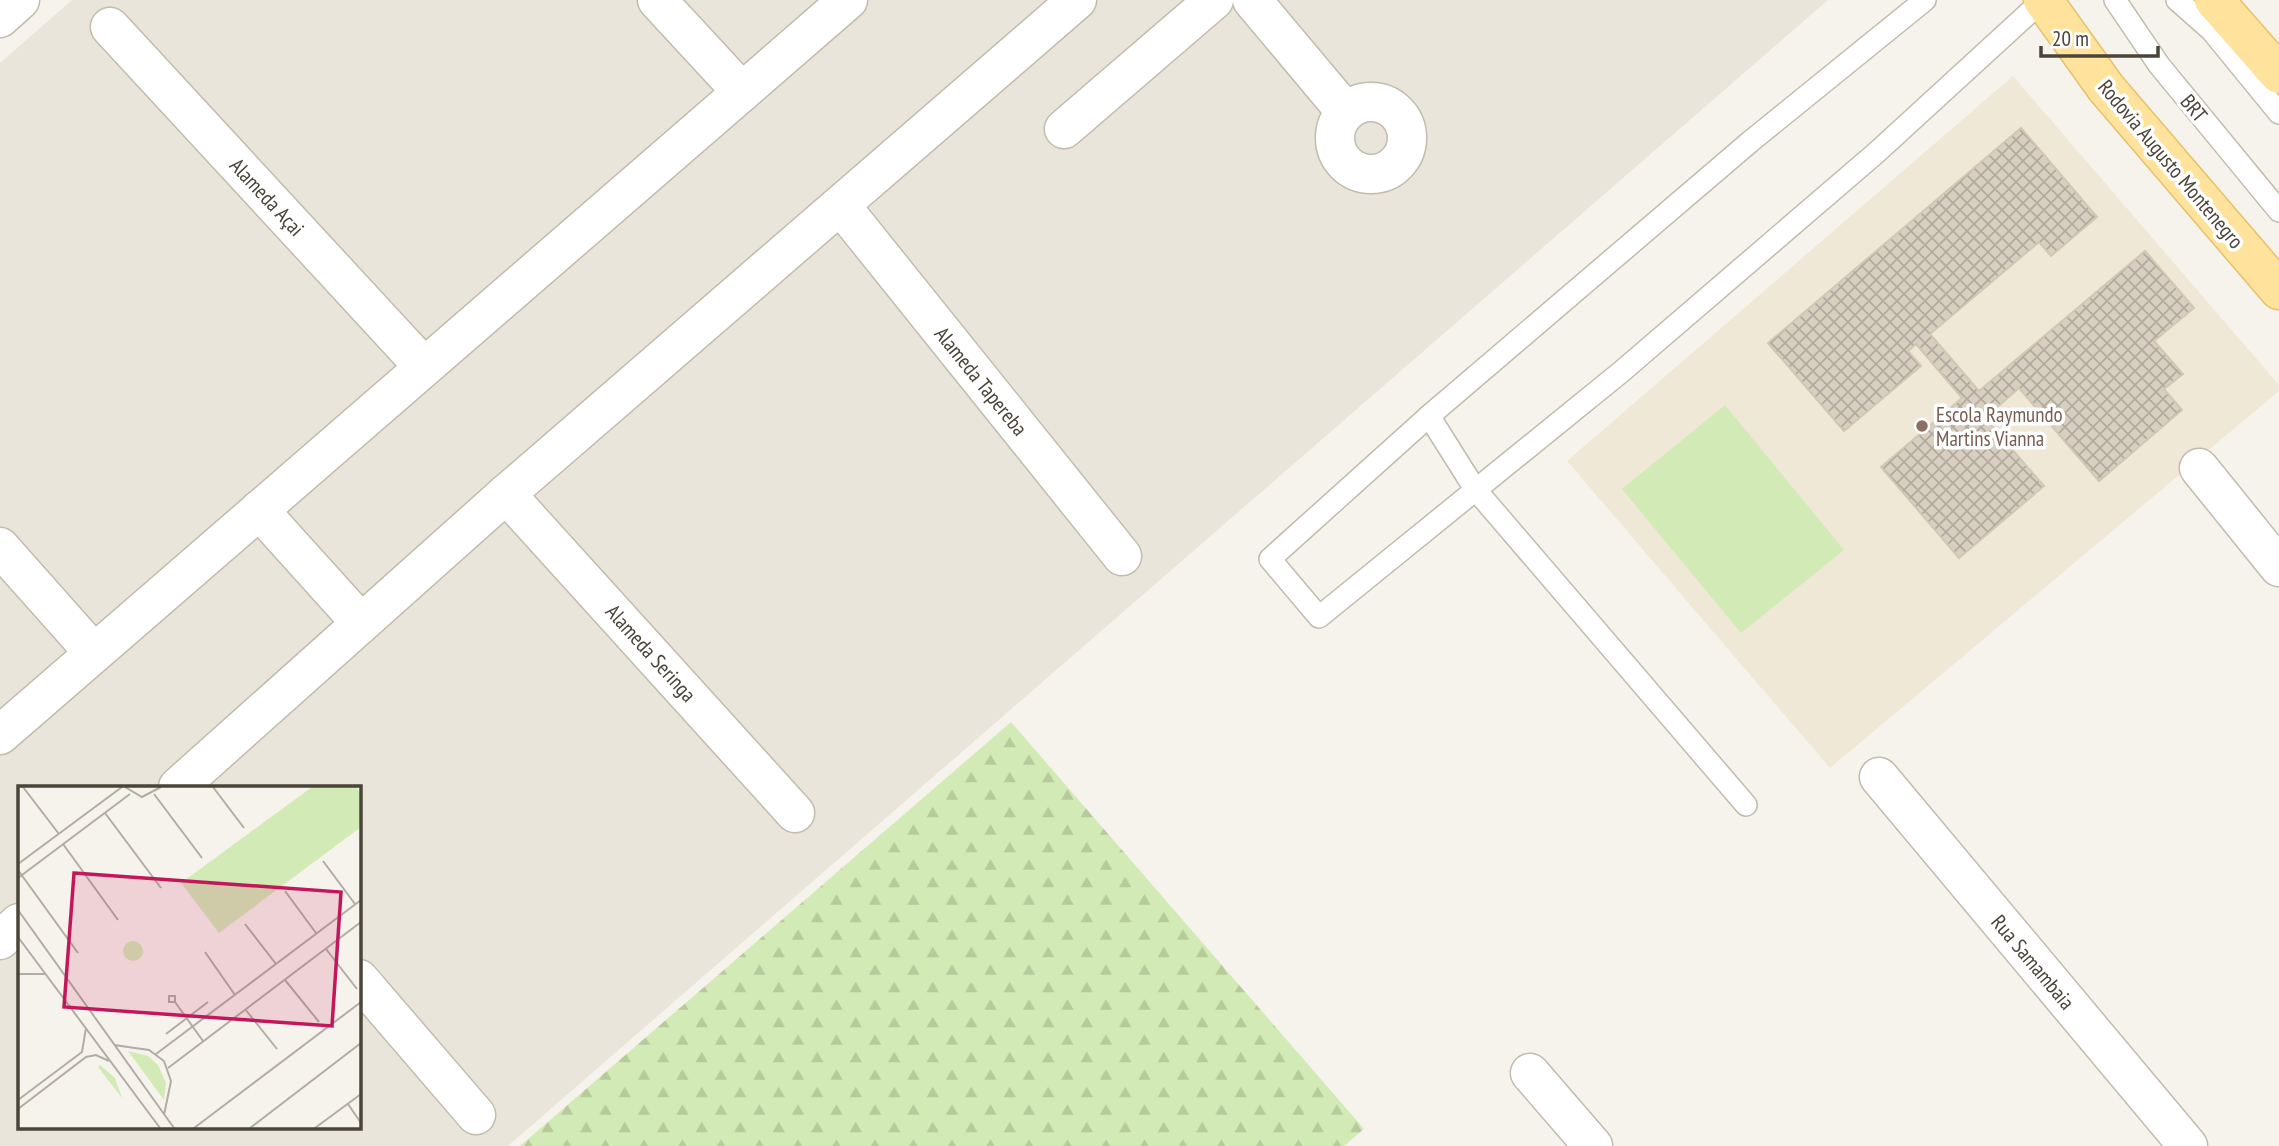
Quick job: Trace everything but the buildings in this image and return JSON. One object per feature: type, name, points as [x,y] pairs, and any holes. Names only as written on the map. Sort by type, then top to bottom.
[{"type":"main road","name":"Rodovia Augusto Montenegro","points":[[2043,0],[2106,88],[2279,290]]},
{"type":"main road","points":[[2214,0],[2279,74]]},
{"type":"street","points":[[0,18],[20,0]]},
{"type":"street","points":[[657,0],[742,92]]},
{"type":"street","points":[[0,735],[848,0]]},
{"type":"street","points":[[186,785],[361,623],[506,494],[1077,0]]},
{"type":"street","points":[[1064,129],[1214,0]]},
{"type":"street","points":[[1252,0],[1345,111]]},
{"type":"street","name":"Alameda Açai","points":[[110,27],[424,367]]},
{"type":"street","name":"Alameda Tapereba","points":[[841,206],[1122,556]]},
{"type":"street","points":[[2199,468],[2279,567]]},
{"type":"street","name":"Alameda Seringa","points":[[506,494],[795,813]]},
{"type":"street","points":[[259,510],[361,623]]},
{"type":"street","points":[[0,547],[94,653]]},
{"type":"street","name":"Rua Samambaia","points":[[1879,777],[2188,1146]]},
{"type":"street","points":[[0,940],[18,924]]},
{"type":"street","points":[[360,980],[476,1115]]},
{"type":"street","points":[[1530,1073],[1593,1146]]},
{"type":"lane","points":[[1925,0],[1751,141],[1429,415],[1270,559],[1319,617],[1622,372],[1909,124],[2043,0]]},
{"type":"lane","name":"BRT","points":[[2115,0],[2159,65],[2279,211]]},
{"type":"lane","points":[[2177,0],[2212,32],[2279,113]]},
{"type":"lane","points":[[1429,415],[1475,489],[1746,805]]},
{"type":"shaded area","points":[[72,0],[1828,0],[508,1146],[0,1146],[0,63]]},
{"type":"shaded area","name":"Escola Raymundo Martins Vianna","points":[[2013,76],[2279,385],[2279,391],[1830,768],[1567,461]]},
{"type":"green space","points":[[1725,405],[1844,550],[1741,633],[1622,489]]},
{"type":"green space","points":[[1011,722],[1364,1129],[1344,1146],[520,1146]]},
{"type":"place","name":"Escola Raymundo Martins Vianna","points":[[1922,426]]}]
